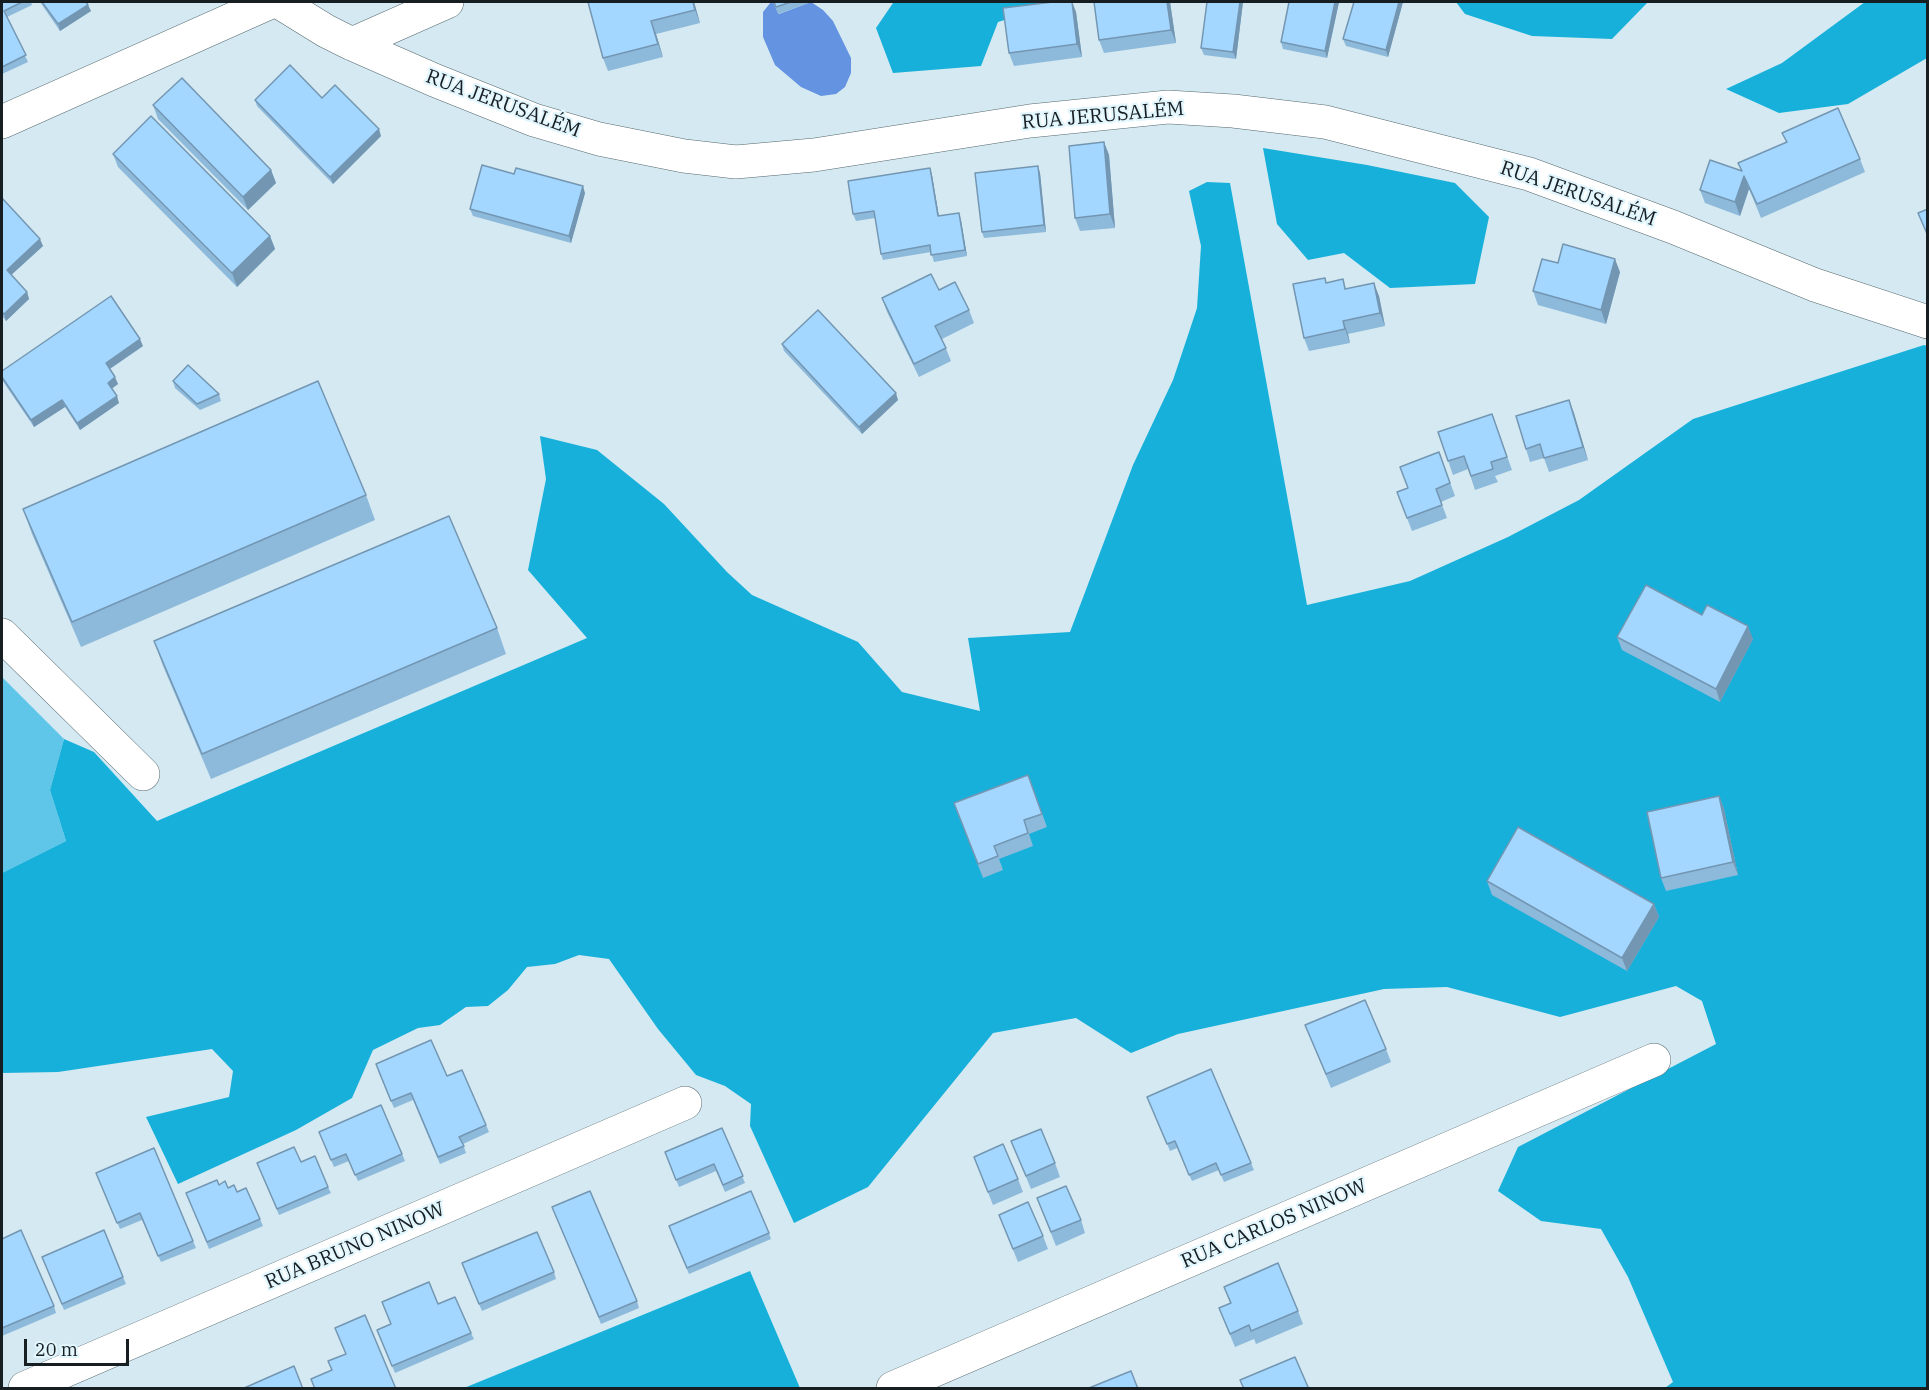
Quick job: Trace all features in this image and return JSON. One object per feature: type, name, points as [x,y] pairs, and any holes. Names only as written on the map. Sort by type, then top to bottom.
[{"type":"street","points":[[2,122],[271,2]]},
{"type":"street","name":"RUA JERUSALÉM","points":[[279,2],[352,44],[534,120],[609,141],[684,156],[736,162],[814,155],[1030,121],[1168,107],[1233,111],[1325,122],[1528,174],[1672,226],[1815,285],[1928,322]]},
{"type":"street","points":[[352,44],[447,2]]},
{"type":"street","points":[[2,635],[143,774]]},
{"type":"street","name":"RUA CARLOS NINOW","points":[[893,1389],[1654,1060]]},
{"type":"street","name":"RUA BRUNO NINOW","points":[[25,1389],[685,1103]]},
{"type":"shaded area","points":[[771,2],[779,14],[811,2],[833,21],[851,58],[851,73],[845,87],[836,94],[821,96],[801,87],[775,65],[763,37],[763,12]]},
{"type":"shaded area","points":[[1063,2],[998,22],[981,66],[893,73],[876,28],[893,3]]},
{"type":"shaded area","points":[[1456,2],[1648,2],[1612,39],[1532,36],[1465,14]]},
{"type":"shaded area","points":[[1865,2],[1927,2],[1927,58],[1848,104],[1779,113],[1726,89],[1782,63]]},
{"type":"shaded area","points":[[1263,148],[1367,165],[1455,183],[1489,217],[1475,284],[1390,288],[1344,253],[1308,260],[1277,224]]},
{"type":"shaded area","points":[[1207,182],[1230,183],[1307,605],[1410,581],[1508,537],[1579,500],[1693,419],[1924,345],[1927,346],[1927,1388],[1665,1388],[1673,1382],[1628,1277],[1601,1229],[1541,1221],[1498,1191],[1518,1147],[1716,1044],[1702,1001],[1676,986],[1560,1017],[1447,987],[1384,989],[1178,1034],[1131,1053],[1076,1018],[993,1033],[868,1187],[794,1223],[750,1126],[751,1104],[725,1086],[696,1075],[658,1029],[609,959],[579,955],[555,964],[527,967],[508,990],[488,1006],[466,1007],[440,1025],[418,1028],[373,1050],[352,1098],[296,1130],[178,1184],[146,1117],[229,1097],[233,1071],[212,1049],[58,1072],[2,1073],[2,873],[66,841],[50,790],[64,739],[94,752],[157,821],[587,638],[528,570],[546,479],[540,436],[597,450],[664,504],[727,572],[752,595],[858,642],[902,692],[980,711],[968,638],[1070,632],[1133,465],[1173,380],[1197,308],[1201,246],[1189,191]]},
{"type":"shaded area","points":[[2,677],[64,739],[50,790],[66,841],[2,873]]},
{"type":"shaded area","points":[[750,1271],[800,1388],[464,1388]]},
{"type":"building","points":[[2,2],[22,2],[4,11],[26,55],[2,67]]},
{"type":"building","points":[[42,2],[86,2],[88,5],[58,24]]},
{"type":"building","points":[[588,2],[693,2],[695,10],[651,21],[658,44],[603,58]]},
{"type":"building","points":[[774,2],[791,2],[776,7]]},
{"type":"building","points":[[1072,2],[1077,44],[1009,53],[1003,8]]},
{"type":"building","points":[[1094,2],[1167,2],[1171,30],[1099,40]]},
{"type":"building","points":[[1207,2],[1240,2],[1233,52],[1201,48]]},
{"type":"building","points":[[1289,2],[1335,2],[1325,51],[1281,42]]},
{"type":"building","points":[[1354,2],[1399,2],[1386,50],[1343,39]]},
{"type":"building","points":[[290,65],[322,98],[335,85],[379,129],[330,177],[255,100]]},
{"type":"building","points":[[182,78],[271,170],[243,197],[153,105]]},
{"type":"building","points":[[1838,108],[1860,159],[1757,204],[1744,176],[1735,202],[1700,190],[1710,160],[1742,171],[1738,163],[1787,142],[1782,133]]},
{"type":"building","points":[[151,116],[270,236],[232,273],[113,154]]},
{"type":"building","points":[[1104,142],[1110,214],[1075,218],[1069,146]]},
{"type":"building","points":[[482,165],[514,174],[516,168],[583,186],[569,236],[470,209]]},
{"type":"building","points":[[1038,166],[1044,225],[982,232],[975,173]]},
{"type":"building","points":[[930,168],[938,216],[959,213],[965,250],[931,255],[930,245],[881,254],[874,211],[853,214],[848,181]]},
{"type":"building","points":[[2,198],[40,239],[7,270],[27,292],[4,314],[2,312]]},
{"type":"building","points":[[1928,209],[1928,236],[1918,213]]},
{"type":"building","points":[[1563,244],[1615,259],[1601,310],[1533,291],[1542,259],[1558,263]]},
{"type":"building","points":[[931,274],[939,290],[955,282],[969,310],[935,326],[946,348],[914,364],[882,298]]},
{"type":"building","points":[[1325,278],[1326,283],[1343,279],[1345,289],[1374,283],[1380,313],[1343,321],[1345,329],[1304,338],[1293,284]]},
{"type":"building","points":[[111,296],[140,339],[106,363],[115,377],[108,383],[117,396],[77,423],[62,400],[31,420],[2,377],[2,371]]},
{"type":"building","points":[[818,310],[896,393],[859,427],[782,344]]},
{"type":"building","points":[[188,365],[219,394],[197,404],[173,381]]},
{"type":"building","points":[[318,381],[366,495],[72,622],[23,509]]},
{"type":"building","points":[[1569,400],[1583,447],[1544,458],[1540,444],[1526,449],[1516,416]]},
{"type":"building","points":[[1492,414],[1507,457],[1491,462],[1493,469],[1471,476],[1464,456],[1448,461],[1438,432]]},
{"type":"building","points":[[1439,452],[1450,483],[1436,489],[1442,505],[1407,518],[1397,492],[1408,488],[1400,467]]},
{"type":"building","points":[[449,516],[497,628],[202,754],[154,641]]},
{"type":"building","points":[[1646,585],[1702,615],[1707,605],[1748,626],[1716,689],[1617,637]]},
{"type":"building","points":[[1028,775],[1042,814],[1024,820],[1028,833],[994,846],[998,856],[978,864],[954,803]]},
{"type":"building","points":[[1719,796],[1733,862],[1661,878],[1647,812]]},
{"type":"building","points":[[1518,827],[1654,904],[1622,958],[1487,881]]},
{"type":"building","points":[[1365,1000],[1386,1049],[1326,1074],[1305,1025]]},
{"type":"building","points":[[431,1040],[447,1076],[462,1070],[486,1125],[459,1137],[464,1146],[438,1157],[411,1093],[391,1101],[376,1064]]},
{"type":"building","points":[[1211,1069],[1251,1163],[1221,1175],[1216,1163],[1189,1175],[1175,1141],[1167,1144],[1147,1097]]},
{"type":"building","points":[[381,1105],[402,1154],[355,1175],[346,1154],[331,1160],[319,1132]]},
{"type":"building","points":[[722,1128],[743,1176],[723,1185],[714,1164],[676,1180],[665,1152]]},
{"type":"building","points":[[1041,1129],[1055,1163],[1026,1176],[1011,1141]]},
{"type":"building","points":[[1003,1144],[1018,1179],[988,1192],[974,1157]]},
{"type":"building","points":[[294,1147],[301,1162],[315,1156],[328,1187],[277,1209],[257,1163]]},
{"type":"building","points":[[154,1148],[193,1241],[158,1256],[140,1213],[117,1223],[96,1173]]},
{"type":"building","points":[[217,1180],[219,1185],[225,1181],[228,1188],[234,1185],[237,1192],[246,1188],[260,1219],[207,1242],[186,1193]]},
{"type":"building","points":[[1066,1186],[1081,1220],[1051,1232],[1037,1198]]},
{"type":"building","points":[[590,1191],[637,1301],[599,1317],[552,1207]]},
{"type":"building","points":[[751,1191],[769,1233],[687,1268],[669,1226]]},
{"type":"building","points":[[1028,1202],[1043,1236],[1013,1249],[999,1215]]},
{"type":"building","points":[[21,1230],[54,1306],[2,1328],[2,1239]]},
{"type":"building","points":[[104,1230],[123,1277],[62,1304],[42,1257]]},
{"type":"building","points":[[537,1232],[554,1272],[479,1304],[462,1263]]},
{"type":"building","points":[[1278,1263],[1298,1311],[1251,1331],[1249,1325],[1230,1334],[1219,1308],[1231,1303],[1224,1287]]},
{"type":"building","points":[[429,1282],[438,1304],[455,1297],[471,1333],[392,1366],[377,1330],[391,1324],[382,1302]]},
{"type":"building","points":[[365,1315],[396,1389],[315,1389],[311,1379],[332,1370],[328,1361],[346,1354],[335,1328]]},
{"type":"building","points":[[1295,1357],[1308,1387],[1304,1389],[1244,1389],[1240,1380]]},
{"type":"building","points":[[294,1366],[303,1389],[242,1389]]},
{"type":"building","points":[[1131,1371],[1138,1389],[1089,1389],[1089,1388]]}]
